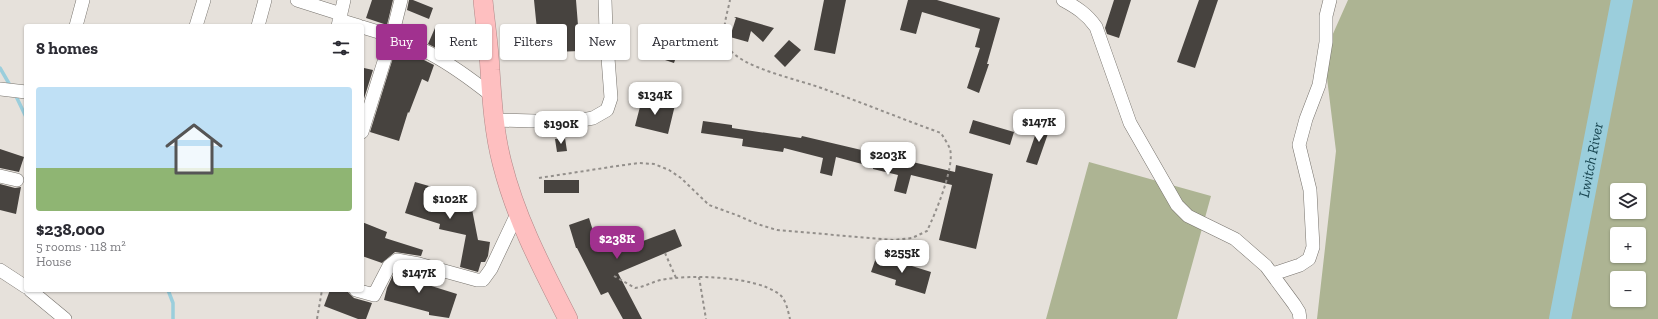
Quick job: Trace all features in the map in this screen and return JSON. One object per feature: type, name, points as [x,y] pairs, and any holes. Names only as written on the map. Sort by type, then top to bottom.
[{"type":"highway","points":[[482,0],[490,69],[491,95],[501,162],[517,214],[531,246],[568,319]]},
{"type":"street","points":[[77,24],[83,0]]},
{"type":"street","points":[[197,24],[204,0]]},
{"type":"street","points":[[259,24],[265,0]]},
{"type":"street","points":[[297,0],[339,20],[354,24]]},
{"type":"street","points":[[339,20],[344,0]]},
{"type":"street","points":[[395,24],[400,0]]},
{"type":"street","points":[[494,120],[571,122],[593,118],[607,110],[611,98],[605,0]]},
{"type":"street","points":[[1063,0],[1078,8],[1089,17],[1096,27],[1130,123],[1177,205],[1188,216],[1235,239],[1266,266],[1294,304],[1299,312],[1300,319]]},
{"type":"street","points":[[1272,274],[1300,265],[1309,259],[1313,247],[1310,190],[1299,145],[1306,120],[1319,85],[1326,42],[1326,16],[1330,0]]},
{"type":"street","points":[[364,27],[376,31]]},
{"type":"street","points":[[427,52],[450,64],[491,95]]},
{"type":"street","points":[[364,126],[384,60]]},
{"type":"street","points":[[0,89],[24,92]]},
{"type":"street","points":[[0,176],[17,180]]},
{"type":"street","points":[[363,292],[374,295],[389,266],[397,260],[419,264],[477,280],[483,280],[491,269],[500,247],[517,214]]},
{"type":"street","points":[[0,270],[24,286]]},
{"type":"street","points":[[32,292],[65,319]]},
{"type":"path","points":[[539,178],[639,163],[654,164],[669,170],[681,178],[709,205],[757,224],[777,230],[893,240],[912,238],[927,231],[940,201],[948,171],[950,151],[941,133],[876,110],[824,88],[760,68],[741,60],[728,49],[723,37],[730,0]]},
{"type":"path","points":[[665,253],[676,278]]},
{"type":"path","points":[[614,276],[635,288],[661,280],[699,276],[758,284],[780,295],[787,307],[790,319]]},
{"type":"path","points":[[699,276],[706,319]]},
{"type":"path","points":[[317,319],[322,292]]},
{"type":"green space","points":[[1348,0],[1658,0],[1658,319],[1317,319],[1336,151],[1324,54]]},
{"type":"green space","points":[[1089,162],[1211,196],[1177,319],[1046,319]]},
{"type":"building","points":[[372,0],[393,0],[387,24],[366,18]]},
{"type":"building","points":[[409,0],[413,0],[433,8],[429,19],[407,10]]},
{"type":"building","points":[[534,0],[576,0],[578,24],[575,24],[575,51],[567,51],[567,24],[536,24]]},
{"type":"building","points":[[824,0],[846,0],[835,54],[814,50]]},
{"type":"building","points":[[908,0],[937,0],[1000,18],[987,64],[989,64],[979,93],[967,88],[980,48],[975,47],[980,29],[922,12],[916,34],[900,30]]},
{"type":"building","points":[[1114,0],[1131,0],[1119,38],[1107,34],[1105,28]]},
{"type":"building","points":[[1199,0],[1218,0],[1195,68],[1177,62]]},
{"type":"building","points":[[734,17],[774,28],[763,42],[751,31],[748,42],[732,38],[732,31],[736,18]]},
{"type":"building","points":[[435,28],[435,48],[428,44]]},
{"type":"building","points":[[789,40],[801,50],[785,67],[774,56]]},
{"type":"building","points":[[392,60],[424,60],[434,65],[428,82],[422,79],[409,113],[408,112],[399,141],[370,132]]},
{"type":"building","points":[[665,60],[675,60],[674,63]]},
{"type":"building","points":[[364,68],[373,70],[364,99]]},
{"type":"building","points":[[642,99],[675,105],[668,134],[635,126]]},
{"type":"building","points":[[973,120],[1014,132],[1010,145],[969,133]]},
{"type":"building","points":[[703,121],[732,125],[732,128],[801,138],[802,136],[955,172],[956,165],[993,174],[976,249],[939,240],[952,185],[911,175],[906,194],[894,191],[898,175],[873,169],[873,167],[836,157],[832,176],[820,173],[823,158],[784,148],[783,152],[742,146],[743,139],[701,133]]},
{"type":"building","points":[[1040,121],[1051,125],[1037,165],[1026,162]]},
{"type":"building","points":[[565,138],[567,151],[557,152],[555,139]]},
{"type":"building","points":[[0,149],[24,157],[19,172],[0,168]]},
{"type":"building","points":[[544,180],[579,180],[579,193],[544,193]]},
{"type":"building","points":[[415,182],[443,190],[442,193],[470,199],[478,240],[490,242],[488,256],[485,262],[481,262],[478,272],[460,267],[466,235],[439,229],[440,224],[405,213]]},
{"type":"building","points":[[0,184],[15,188],[21,187],[16,214],[0,210]]},
{"type":"building","points":[[589,218],[594,234],[612,229],[619,250],[675,229],[682,246],[618,273],[642,319],[623,319],[608,292],[601,295],[576,248],[569,225]]},
{"type":"building","points":[[364,223],[387,232],[385,238],[423,250],[421,256],[395,252],[382,263],[364,257]]},
{"type":"building","points":[[877,255],[931,272],[925,294],[895,285],[896,280],[871,272]]},
{"type":"building","points":[[399,268],[416,272],[415,274],[427,277],[425,284],[457,294],[449,318],[429,315],[429,312],[384,300],[387,288],[395,271]]},
{"type":"building","points":[[329,292],[348,292],[354,298],[372,303],[366,319],[358,319],[324,306]]},
{"type":"waterway","name":"Lwitch River","points":[[1560,319],[1622,0]]},
{"type":"waterway","points":[[0,68],[11,87]]},
{"type":"waterway","points":[[15,94],[24,113]]},
{"type":"waterway","points":[[169,292],[173,303],[173,319]]}]
